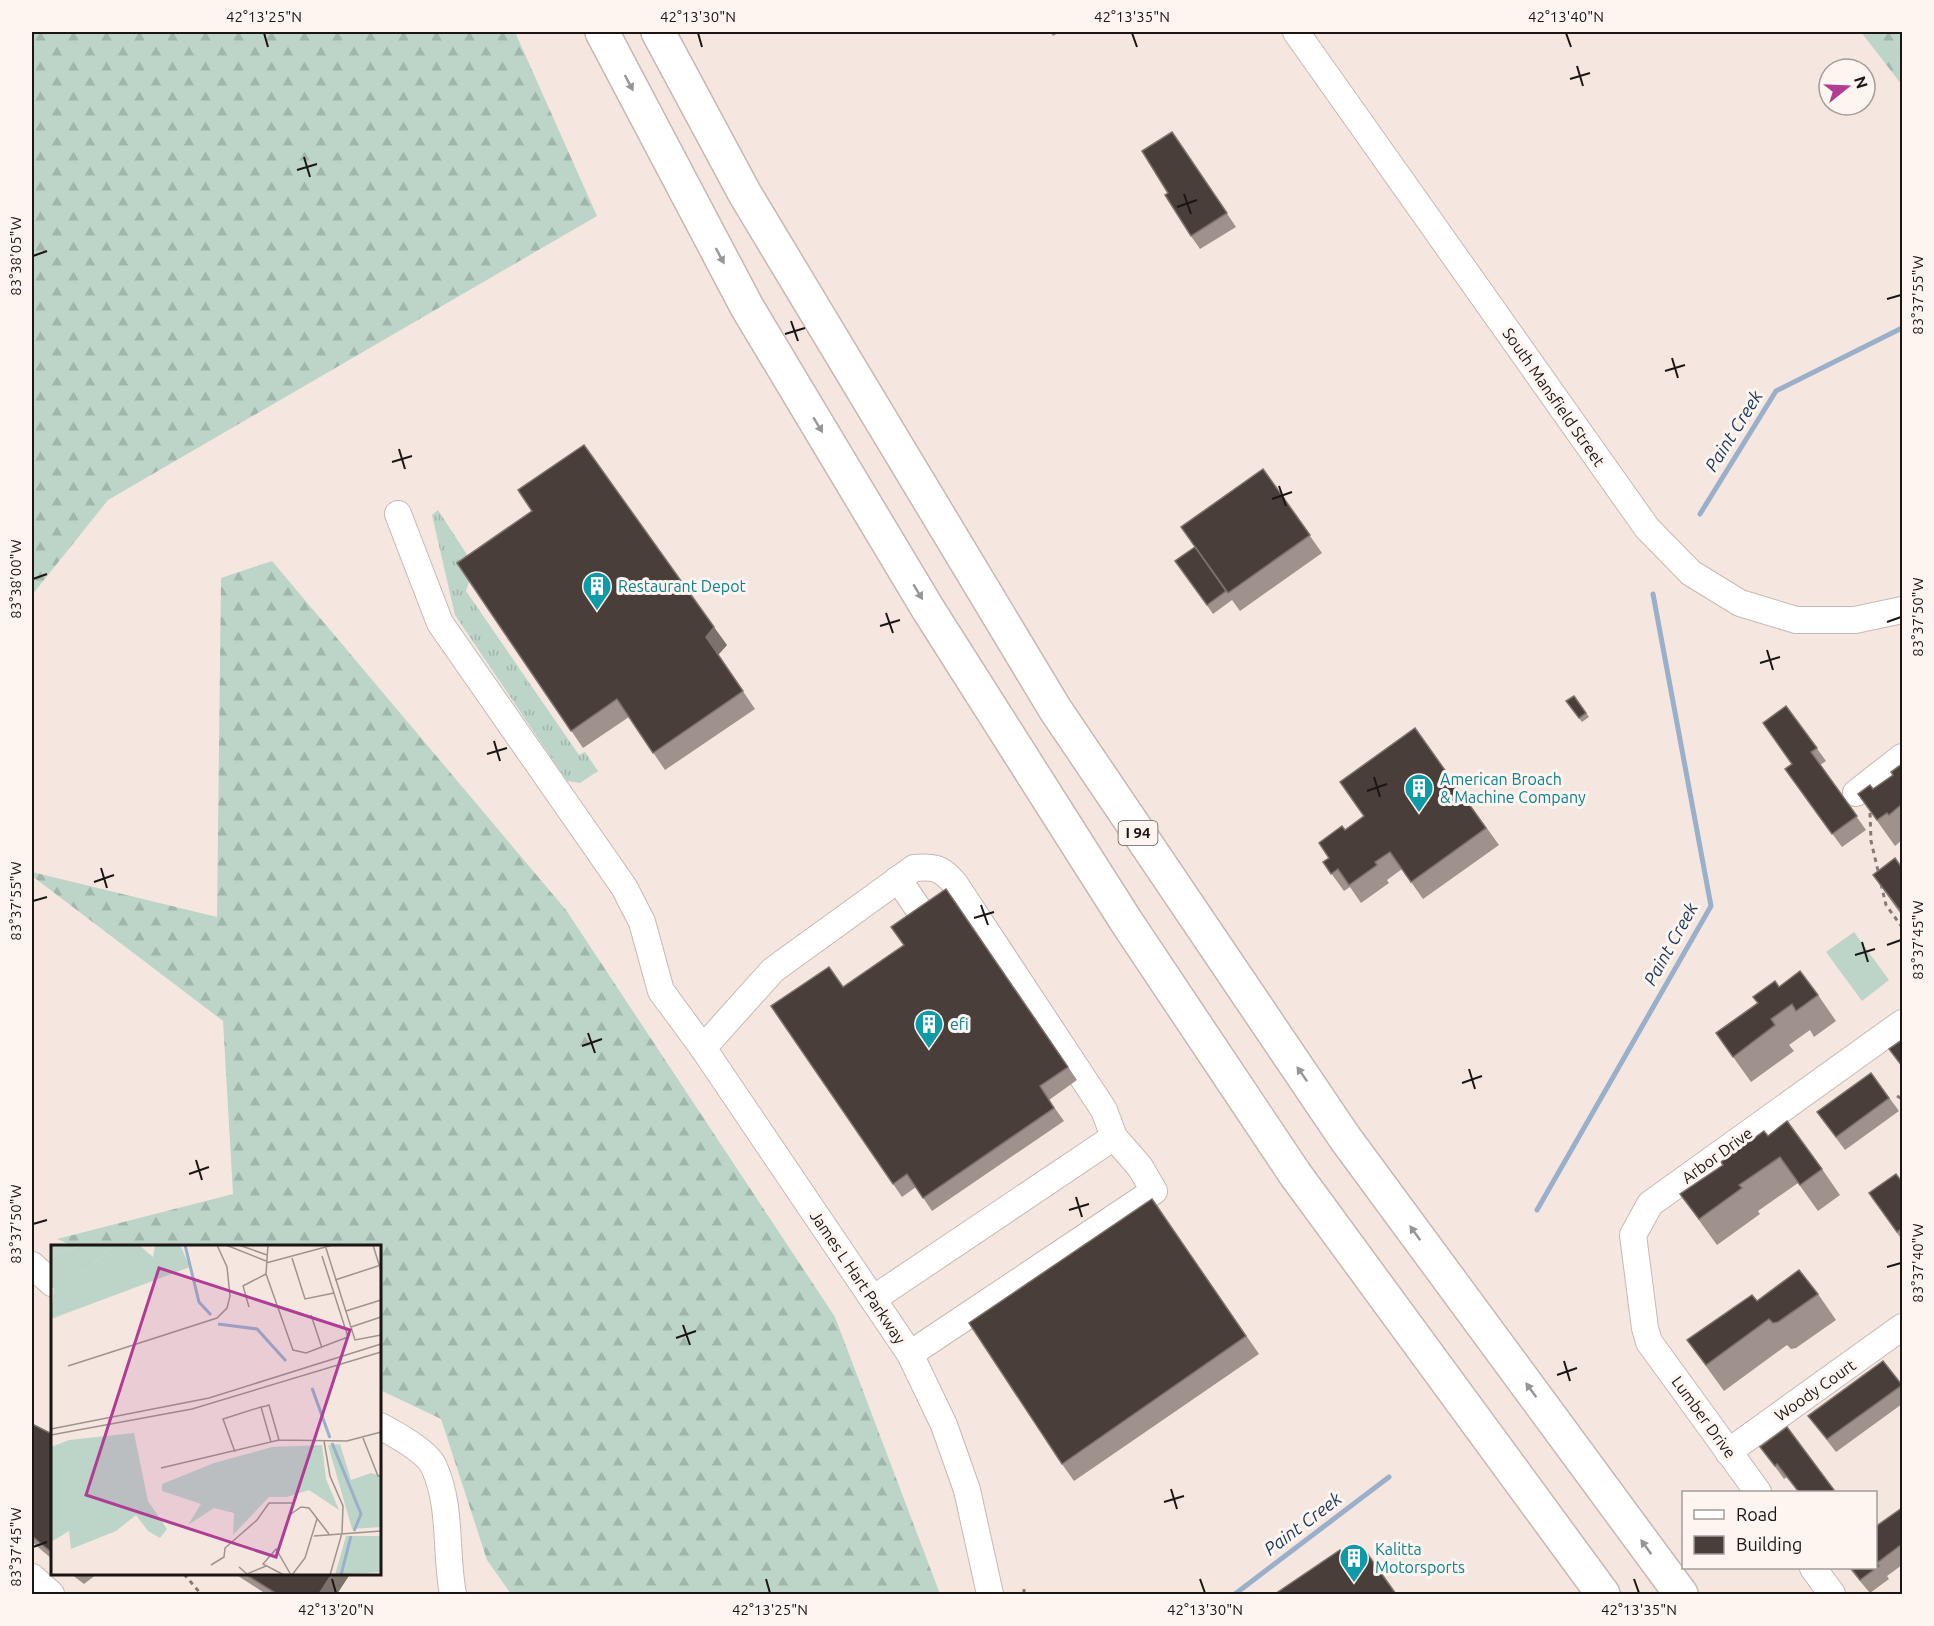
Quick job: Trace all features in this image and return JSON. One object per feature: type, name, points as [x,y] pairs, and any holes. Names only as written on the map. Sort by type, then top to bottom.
[{"type":"highway","points":[[602,32],[747,307],[928,609],[1126,921],[1295,1174],[1603,1594]]},
{"type":"highway","name":"I 94","points":[[658,32],[745,194],[1055,709],[1345,1138],[1680,1594]]},
{"type":"street","name":"South Mansfield Street","points":[[1296,32],[1647,528],[1690,573],[1740,603],[1796,620],[1855,620],[1902,610]]},
{"type":"street","name":"James L Hart Parkway","points":[[398,513],[440,623],[624,886],[642,922],[662,991],[910,1354],[944,1425],[967,1490],[990,1594]]},
{"type":"street","points":[[1863,803],[1902,757]]},
{"type":"street","points":[[703,1048],[772,970],[914,868],[931,866],[944,870],[956,884],[1104,1110],[1114,1137],[1140,1167],[1154,1191],[910,1354]]},
{"type":"street","points":[[898,879],[926,920]]},
{"type":"street","name":"Arbor Drive","points":[[1649,1342],[1645,1328],[1633,1235],[1650,1204],[1902,1023]]},
{"type":"street","points":[[873,1299],[1114,1137]]},
{"type":"street","points":[[32,1265],[51,1282]]},
{"type":"street","name":"Woody Court","points":[[1728,1452],[1902,1327]]},
{"type":"street","name":"Lumber Drive","points":[[1649,1342],[1757,1491]]},
{"type":"street","points":[[381,1427],[399,1436],[434,1465],[445,1507],[453,1594]]},
{"type":"street","points":[[1814,1569],[1832,1594]]},
{"type":"street","points":[[32,1577],[51,1594]]},
{"type":"path","points":[[1863,803],[1886,904],[1902,927]]},
{"type":"path","points":[[1897,1096],[1902,1099]]},
{"type":"path","points":[[185,1575],[201,1594]]},
{"type":"path","points":[[1024,1589],[1024,1594]]},
{"type":"green space","points":[[32,32],[515,32],[597,216],[108,500],[32,595]]},
{"type":"green space","points":[[1861,32],[1902,32],[1902,85]]},
{"type":"green space","points":[[438,510],[477,570],[472,573],[466,591],[579,755],[585,752],[598,771],[580,783],[567,781],[455,615],[432,515]]},
{"type":"green space","points":[[272,561],[566,910],[835,1317],[940,1594],[511,1594],[487,1560],[441,1419],[381,1390],[381,1245],[71,1245],[57,1239],[233,1194],[223,1021],[32,876],[32,872],[217,917],[221,578]]},
{"type":"green space","points":[[1854,932],[1889,980],[1862,1001],[1826,952]]},
{"type":"building","points":[[1172,132],[1227,213],[1191,236],[1165,195],[1168,193],[1142,151]]},
{"type":"building","name":"Restaurant Depot","points":[[584,445],[714,627],[706,637],[743,691],[653,753],[617,699],[571,731],[457,563],[532,511],[518,490]]},
{"type":"building","points":[[1263,469],[1310,535],[1228,593],[1181,527]]},
{"type":"building","points":[[1195,547],[1226,591],[1207,605],[1175,561]]},
{"type":"building","points":[[1574,696],[1586,713],[1579,718],[1566,701]]},
{"type":"building","points":[[1786,706],[1817,748],[1811,752],[1857,816],[1832,834],[1785,769],[1792,764],[1763,723]]},
{"type":"building","name":"American Broach & Machine Company","points":[[1415,728],[1486,828],[1411,882],[1390,852],[1375,862],[1377,865],[1349,885],[1338,869],[1331,874],[1323,862],[1329,858],[1319,843],[1342,826],[1345,830],[1364,816],[1340,782]]},
{"type":"building","points":[[1902,764],[1902,804],[1889,815],[1887,813],[1877,820],[1858,794],[1870,785],[1873,789],[1893,775],[1891,772]]},
{"type":"building","points":[[1895,858],[1902,868],[1902,913],[1873,875]]},
{"type":"building","name":"efi","points":[[946,889],[1068,1067],[1040,1086],[1054,1108],[923,1198],[907,1174],[893,1184],[771,1006],[829,967],[843,987],[904,945],[891,927]]},
{"type":"building","points":[[1800,971],[1818,995],[1796,1011],[1792,1004],[1771,1019],[1775,1025],[1733,1057],[1716,1033],[1758,1003],[1753,997],[1775,981],[1779,987]]},
{"type":"building","points":[[1902,1040],[1902,1066],[1889,1049]]},
{"type":"building","points":[[1871,1073],[1889,1098],[1836,1137],[1817,1112]]},
{"type":"building","points":[[1787,1121],[1822,1169],[1800,1185],[1780,1157],[1739,1185],[1742,1188],[1699,1219],[1680,1194],[1723,1165],[1721,1162],[1764,1131],[1768,1136]]},
{"type":"building","points":[[1896,1174],[1902,1182],[1902,1228],[1897,1232],[1869,1193]]},
{"type":"building","points":[[1152,1199],[1246,1336],[1062,1464],[969,1323]]},
{"type":"building","points":[[1799,1270],[1818,1294],[1778,1322],[1773,1323],[1769,1319],[1706,1365],[1687,1340],[1752,1295],[1757,1301]]},
{"type":"building","points":[[1883,1361],[1902,1385],[1827,1439],[1808,1416]]},
{"type":"building","points":[[32,1424],[51,1434],[51,1552],[32,1536]]},
{"type":"building","points":[[1787,1427],[1834,1490],[1798,1491],[1760,1447]]},
{"type":"building","points":[[1902,1508],[1902,1544],[1877,1563],[1877,1526]]},
{"type":"building","points":[[1364,1549],[1396,1594],[1275,1594],[1340,1550],[1348,1560]]},
{"type":"building","points":[[1852,1569],[1875,1569],[1860,1580]]},
{"type":"building","points":[[247,1575],[331,1575],[319,1594],[277,1594]]},
{"type":"waterway","name":"Paint Creek","points":[[1700,514],[1776,391],[1902,328]]},
{"type":"waterway","name":"Paint Creek","points":[[1537,1210],[1711,906],[1653,594]]},
{"type":"waterway","name":"Paint Creek","points":[[1235,1594],[1389,1477]]},
{"type":"place","name":"Restaurant Depot","points":[[597,612]]},
{"type":"place","name":"American Broach & Machine Company","points":[[1419,814]]},
{"type":"place","name":"efi","points":[[929,1050]]},
{"type":"place","name":"Kalitta Motorsports","points":[[1354,1584]]}]
